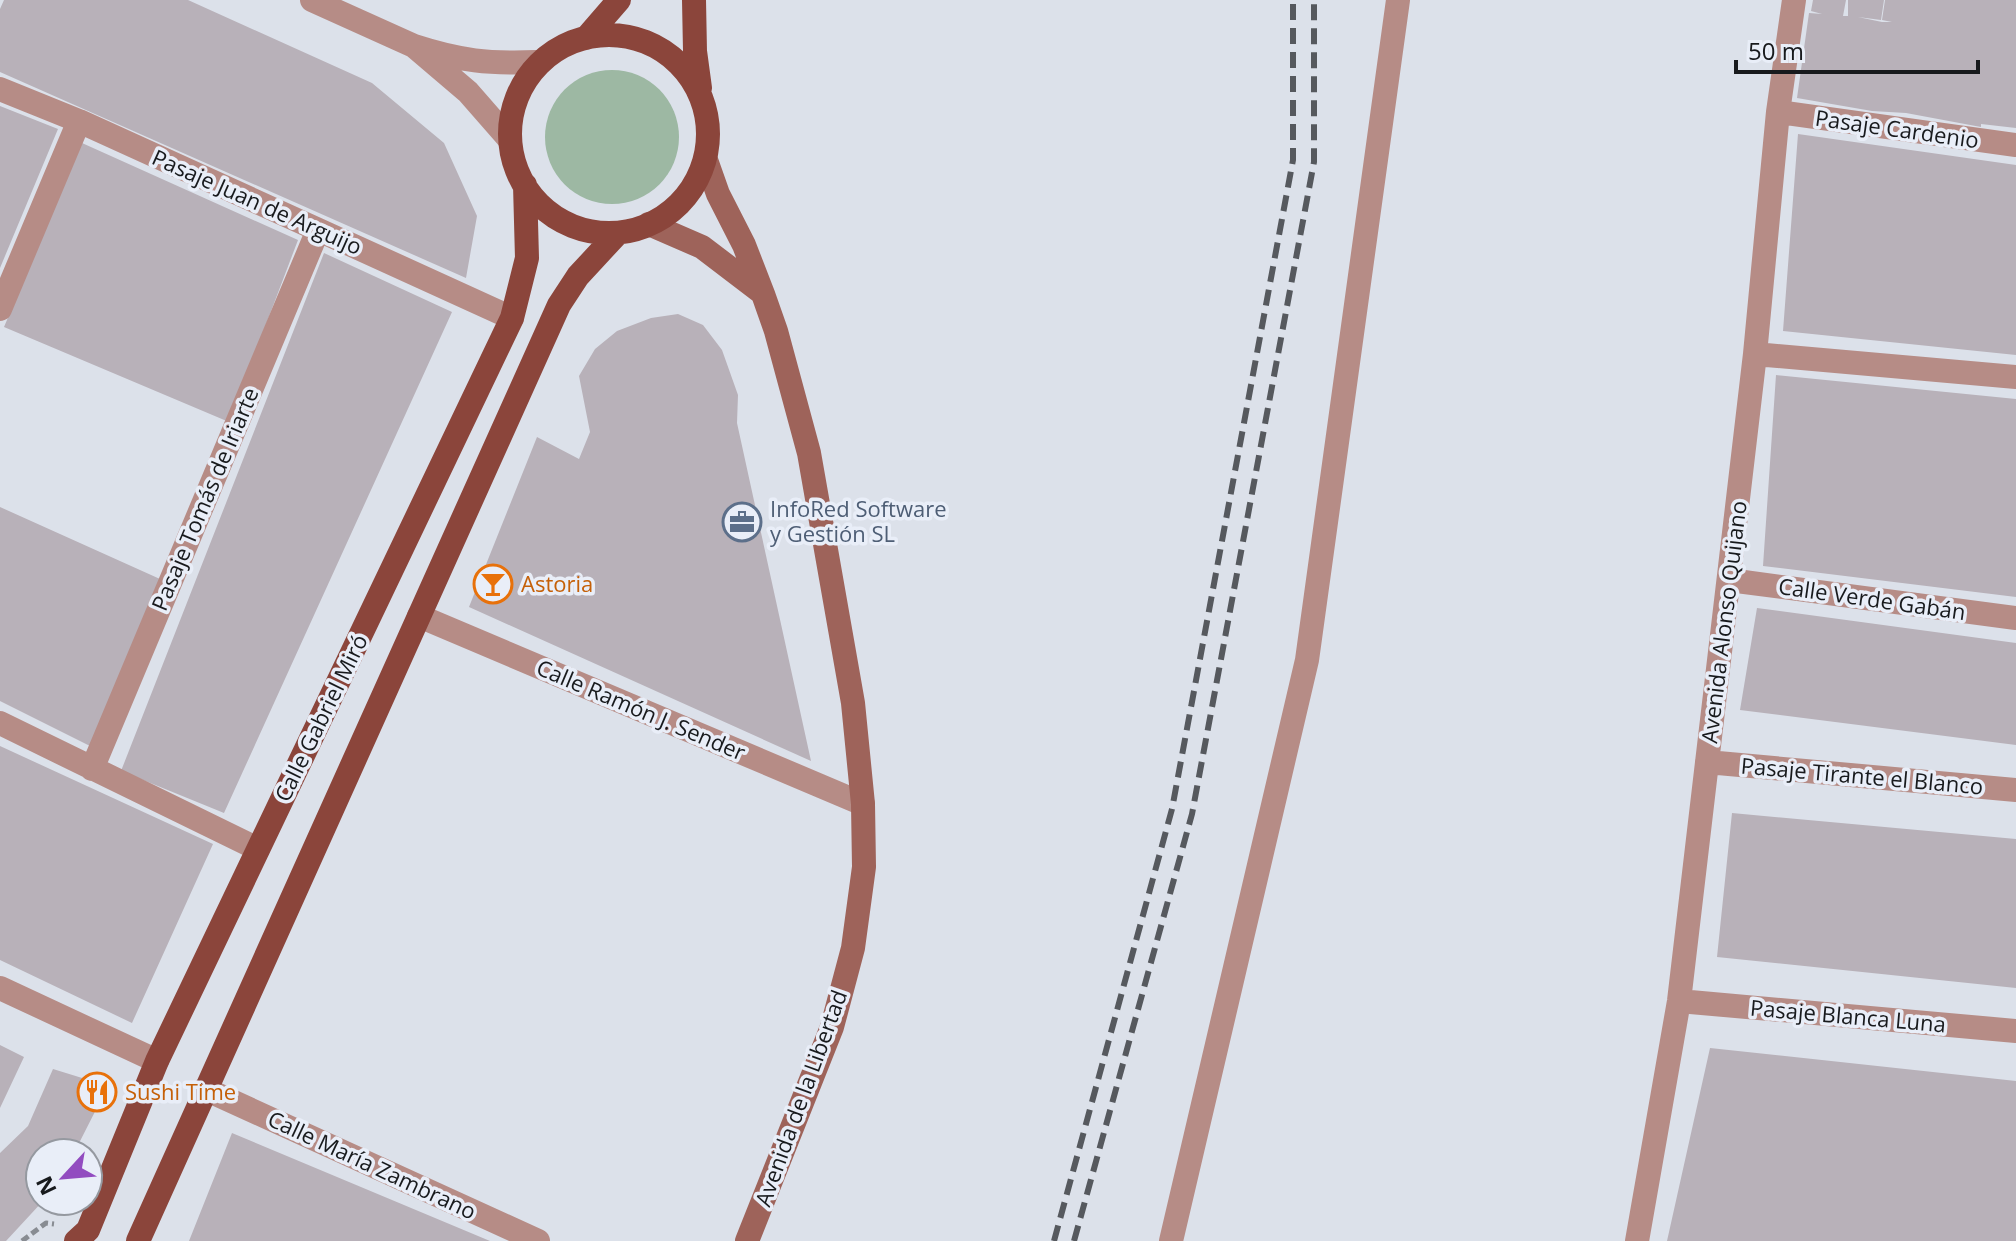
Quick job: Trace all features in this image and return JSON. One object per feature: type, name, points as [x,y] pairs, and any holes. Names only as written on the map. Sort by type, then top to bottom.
[{"type":"main road","points":[[586,38],[619,0]]},
{"type":"main road","points":[[694,0],[695,51],[702,98]]},
{"type":"main road","points":[[611,35],[639,39],[661,51],[683,68],[708,111],[710,142],[706,160],[699,179],[687,196],[649,224],[616,235],[597,236],[570,228],[546,213],[525,185],[515,165],[510,140],[512,116],[521,83],[537,62],[560,46],[586,38],[611,35]]},
{"type":"main road","name":"Avenida de la Libertad","points":[[706,160],[763,294],[809,453],[853,703],[863,804],[864,867],[853,948],[832,1027],[747,1241]]},
{"type":"main road","name":"Calle Gabriel Miró","points":[[76,1241],[88,1230],[157,1061],[512,318],[527,258],[525,185]]},
{"type":"main road","points":[[649,224],[702,247],[763,294]]},
{"type":"main road","name":"Calle Gabriel Miró","points":[[138,1241],[559,305],[578,276],[616,235]]},
{"type":"street","points":[[312,0],[414,46],[453,58],[480,62],[537,62]]},
{"type":"street","points":[[1171,1241],[1307,660],[1398,0]]},
{"type":"street","name":"Avenida Alonso Quijano","points":[[1637,1241],[1679,1001],[1755,354],[1778,112],[1794,0]]},
{"type":"street","points":[[414,46],[468,92],[510,140]]},
{"type":"street","name":"Pasaje Juan de Arguijo","points":[[0,89],[79,121],[512,318]]},
{"type":"street","name":"Pasaje Cardenio","points":[[1778,112],[2016,145]]},
{"type":"street","points":[[0,309],[79,121]]},
{"type":"street","name":"Pasaje Tomás de Iriarte","points":[[92,769],[318,230]]},
{"type":"street","points":[[1755,354],[2016,377]]},
{"type":"street","name":"Calle Verde Gabán","points":[[1729,580],[2016,618]]},
{"type":"street","name":"Calle Ramón J. Sender","points":[[419,616],[863,804]]},
{"type":"street","points":[[0,723],[258,849]]},
{"type":"street","name":"Pasaje Tirante el Blanco","points":[[1707,762],[2016,790]]},
{"type":"street","points":[[0,988],[157,1061]]},
{"type":"street","name":"Pasaje Blanca Luna","points":[[1679,1001],[2016,1031]]},
{"type":"street","name":"Calle María Zambrano","points":[[205,1089],[538,1241]]},
{"type":"green space","points":[[612,70],[638,75],[659,90],[674,111],[679,137],[674,163],[659,184],[638,199],[612,204],[586,199],[565,184],[550,163],[545,137],[550,111],[565,90],[586,75]]},
{"type":"building","points":[[4,0],[188,0],[372,83],[444,143],[477,216],[466,278],[0,72],[0,9]]},
{"type":"building","points":[[1813,0],[1846,0],[1843,16],[1848,16],[1848,0],[1884,0],[1881,20],[1858,17],[1892,22],[1882,20],[1885,0],[2016,0],[2016,128],[1981,124],[1981,127],[1797,98],[1809,13],[1822,14],[1811,11]]},
{"type":"building","points":[[0,106],[58,129],[0,268]]},
{"type":"building","points":[[1798,134],[2016,165],[2016,355],[1783,331]]},
{"type":"building","points":[[82,143],[298,240],[229,422],[4,327]]},
{"type":"building","points":[[324,253],[452,312],[224,813],[121,771]]},
{"type":"building","points":[[678,314],[703,325],[722,350],[738,395],[737,423],[811,761],[469,607],[537,437],[579,459],[590,432],[579,376],[595,349],[617,331],[651,318]]},
{"type":"building","points":[[1776,375],[2016,399],[2016,597],[1763,566]]},
{"type":"building","points":[[0,507],[160,579],[92,747],[0,701]]},
{"type":"building","points":[[1757,608],[2016,643],[2016,745],[1740,710]]},
{"type":"building","points":[[0,746],[213,844],[132,1023],[0,960]]},
{"type":"building","points":[[1732,813],[2016,839],[2016,988],[1717,957]]},
{"type":"building","points":[[0,1045],[24,1057],[0,1108]]},
{"type":"building","points":[[1710,1048],[2016,1081],[2016,1241],[1667,1241]]},
{"type":"building","points":[[53,1069],[108,1086],[82,1137],[24,1137],[24,1217],[28,1217],[6,1241],[0,1241],[0,1153],[28,1126]]},
{"type":"building","points":[[232,1133],[490,1241],[189,1241]]},
{"type":"railway","points":[[1054,1241],[1172,809],[1293,160],[1293,0]]},
{"type":"railway","points":[[1074,1241],[1192,814],[1314,162],[1314,0]]},
{"type":"place","name":"InfoRed Software y Gestión SL","points":[[742,522]]},
{"type":"place","name":"Astoria","points":[[493,584]]},
{"type":"place","name":"Sushi Time","points":[[97,1092]]}]
